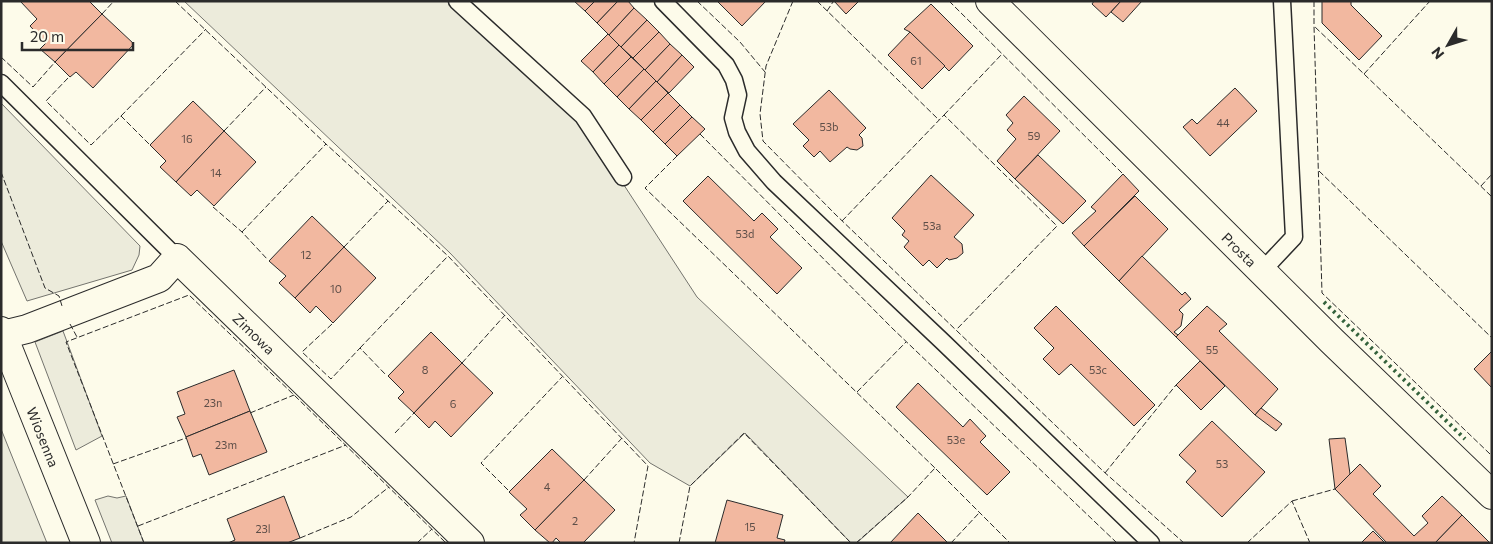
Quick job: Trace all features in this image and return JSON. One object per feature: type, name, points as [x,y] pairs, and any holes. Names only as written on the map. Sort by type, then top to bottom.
[{"type":"street","name":"Prosta","points":[[990,1],[1332,342],[1492,495]]},
{"type":"street","points":[[2,333],[27,329],[159,278],[177,258]]},
{"type":"street","name":"Zimowa","points":[[177,258],[470,543]]},
{"type":"street","name":"Wiosenna","points":[[2,333],[86,543]]},
{"type":"lane","points":[[456,1],[583,116],[623,177]]},
{"type":"lane","points":[[663,1],[726,65],[734,80],[738,95],[733,118],[737,132],[747,151],[774,182],[1150,543]]},
{"type":"lane","points":[[1262,271],[1294,237],[1282,1]]},
{"type":"lane","points":[[1,83],[177,258]]},
{"type":"shaded area","points":[[184,1],[466,1],[575,110],[697,297],[908,497],[860,540],[856,543],[851,543],[745,433],[690,486],[650,463],[450,253]]},
{"type":"shaded area","points":[[1,103],[140,246],[139,255],[132,270],[27,301],[1,241]]},
{"type":"shaded area","points":[[63,331],[102,436],[76,450],[35,342]]},
{"type":"shaded area","points":[[1,429],[47,543],[1,543]]},
{"type":"shaded area","points":[[108,496],[117,498],[126,496],[144,543],[112,543],[95,500]]},
{"type":"building","points":[[20,1],[89,1],[102,14],[55,62],[40,49],[46,43],[30,26],[37,19]]},
{"type":"building","points":[[574,1],[595,1],[585,11]]},
{"type":"building","points":[[595,1],[618,1],[597,23],[585,11]]},
{"type":"building","points":[[618,1],[628,1],[634,8],[609,35],[597,23]]},
{"type":"building","points":[[717,1],[766,1],[742,26]]},
{"type":"building","points":[[834,1],[859,1],[846,14]]},
{"type":"building","points":[[1094,1],[1121,1],[1106,17],[1092,4]]},
{"type":"building","points":[[1121,1],[1142,1],[1123,22],[1111,12]]},
{"type":"building","points":[[1322,1],[1351,1],[1351,5],[1382,36],[1359,60],[1322,23]]},
{"type":"building","points":[[931,4],[973,46],[949,71],[910,32],[904,29]]},
{"type":"building","points":[[634,8],[647,20],[621,47],[609,35]]},
{"type":"building","points":[[102,14],[134,44],[93,88],[76,72],[70,77],[55,62]]},
{"type":"building","points":[[647,20],[659,32],[633,58],[621,47]]},
{"type":"building","points":[[659,32],[670,44],[645,70],[633,58]]},
{"type":"building","points":[[910,32],[945,66],[922,89],[888,55]]},
{"type":"building","points":[[608,34],[619,45],[593,72],[581,61]]},
{"type":"building","points":[[670,44],[682,55],[657,82],[645,70]]},
{"type":"building","points":[[619,45],[631,57],[604,84],[593,72]]},
{"type":"building","points":[[682,55],[694,67],[669,93],[657,82]]},
{"type":"building","points":[[631,57],[644,69],[617,97],[604,84]]},
{"type":"building","points":[[644,69],[656,81],[629,109],[617,97]]},
{"type":"building","points":[[656,81],[668,93],[641,120],[629,109]]},
{"type":"building","points":[[1235,88],[1257,111],[1210,156],[1183,127],[1192,119],[1197,124]]},
{"type":"building","points":[[829,90],[866,128],[859,135],[862,138],[863,146],[857,150],[847,147],[830,162],[820,151],[814,157],[803,146],[809,140],[793,124]]},
{"type":"building","points":[[668,93],[680,105],[653,132],[641,120]]},
{"type":"building","points":[[1024,96],[1060,131],[1015,179],[997,161],[1016,139],[1007,130],[1013,123],[1006,115]]},
{"type":"building","points":[[193,101],[224,131],[176,182],[160,167],[166,161],[150,145]]},
{"type":"building","points":[[680,105],[692,117],[665,144],[653,132]]},
{"type":"building","points":[[692,117],[705,129],[677,156],[665,144]]},
{"type":"building","points":[[224,131],[256,162],[214,206],[197,190],[191,196],[176,182]]},
{"type":"building","points":[[1038,155],[1086,201],[1063,224],[1015,179]]},
{"type":"building","points":[[1123,174],[1139,191],[1084,246],[1072,233],[1096,211],[1091,207]]},
{"type":"building","points":[[931,175],[974,215],[954,237],[962,244],[963,253],[957,258],[949,260],[947,258],[937,268],[929,260],[923,266],[904,247],[909,241],[902,235],[905,231],[892,218]]},
{"type":"building","points":[[708,176],[754,221],[762,213],[778,229],[770,237],[802,268],[777,294],[683,201]]},
{"type":"building","points":[[1135,196],[1168,229],[1119,281],[1084,246]]},
{"type":"building","points":[[312,216],[344,247],[295,298],[279,283],[286,276],[269,261]]},
{"type":"building","points":[[344,247],[376,278],[333,323],[316,306],[310,313],[295,298]]},
{"type":"building","points":[[1142,256],[1182,295],[1185,292],[1191,299],[1179,310],[1183,314],[1181,326],[1174,332],[1178,335],[1176,337],[1119,281]]},
{"type":"building","points":[[1056,306],[1155,405],[1134,426],[1071,364],[1059,375],[1043,359],[1054,348],[1034,328]]},
{"type":"building","points":[[1207,306],[1227,324],[1219,331],[1278,389],[1255,415],[1176,337]]},
{"type":"building","points":[[431,332],[462,363],[414,413],[398,398],[404,392],[388,376]]},
{"type":"building","points":[[1492,351],[1492,388],[1474,369]]},
{"type":"building","points":[[1200,361],[1225,386],[1201,410],[1176,385]]},
{"type":"building","points":[[462,363],[493,393],[451,437],[435,421],[429,428],[414,413]]},
{"type":"building","points":[[234,370],[250,411],[186,437],[177,417],[185,414],[177,392]]},
{"type":"building","points":[[918,383],[963,427],[970,419],[986,436],[980,442],[1010,472],[987,495],[896,407]]},
{"type":"building","points":[[1261,408],[1282,424],[1276,431],[1255,415]]},
{"type":"building","points":[[250,411],[267,452],[209,475],[201,454],[193,457],[186,437]]},
{"type":"building","points":[[1212,421],[1265,472],[1222,517],[1186,482],[1196,471],[1179,455]]},
{"type":"building","points":[[1345,438],[1350,474],[1335,489],[1329,439]]},
{"type":"building","points":[[552,449],[584,480],[535,530],[520,515],[527,509],[509,492]]},
{"type":"building","points":[[1360,464],[1381,486],[1373,494],[1414,536],[1428,523],[1422,516],[1442,496],[1462,515],[1435,543],[1387,543],[1335,489]]},
{"type":"building","points":[[584,480],[615,510],[583,543],[561,543],[556,538],[550,543],[535,530]]},
{"type":"building","points":[[284,496],[300,538],[287,543],[228,543],[235,540],[227,519]]},
{"type":"building","points":[[727,500],[783,515],[777,538],[785,540],[784,543],[715,543]]},
{"type":"building","points":[[918,513],[948,543],[890,543]]},
{"type":"building","points":[[1462,515],[1490,543],[1435,543]]},
{"type":"building","points":[[1373,531],[1385,543],[1361,543]]},
{"type":"hedge","points":[[1324,302],[1465,439]]},
{"type":"fence","points":[[102,14],[114,1]]},
{"type":"fence","points":[[175,1],[448,256],[648,466],[634,543]]},
{"type":"fence","points":[[697,1],[740,42],[765,72]]},
{"type":"fence","points":[[793,1],[766,66],[760,114],[763,141],[835,214],[1103,471],[1184,543]]},
{"type":"fence","points":[[817,1],[939,120]]},
{"type":"fence","points":[[949,1],[1123,174]]},
{"type":"fence","points":[[1314,1],[1314,26]]},
{"type":"fence","points":[[1364,74],[1430,1]]},
{"type":"fence","points":[[827,11],[833,2]]},
{"type":"fence","points":[[1490,454],[1322,293],[1314,26],[1492,197]]},
{"type":"fence","points":[[121,116],[206,29]]},
{"type":"fence","points":[[944,115],[1002,54]]},
{"type":"fence","points":[[1,57],[33,87],[55,62]]},
{"type":"fence","points":[[68,78],[46,101],[91,145],[121,116],[149,144]]},
{"type":"fence","points":[[224,131],[266,87]]},
{"type":"fence","points":[[842,221],[944,115],[1057,226],[956,330]]},
{"type":"fence","points":[[700,134],[892,328],[1117,543]]},
{"type":"fence","points":[[242,232],[326,144]]},
{"type":"fence","points":[[677,156],[645,188],[935,468]]},
{"type":"fence","points":[[1319,171],[1492,338]]},
{"type":"fence","points":[[1,172],[45,288],[59,296],[62,306]]},
{"type":"fence","points":[[1481,186],[1492,174]]},
{"type":"fence","points":[[344,247],[388,201]]},
{"type":"fence","points":[[213,207],[242,232],[268,260]]},
{"type":"fence","points":[[360,348],[448,256]]},
{"type":"fence","points":[[144,543],[66,342],[189,295],[446,543]]},
{"type":"fence","points":[[462,363],[505,315]]},
{"type":"fence","points":[[70,324],[77,337],[75,338]]},
{"type":"fence","points":[[332,324],[302,352],[331,379],[360,348],[386,375]]},
{"type":"fence","points":[[857,392],[906,342]]},
{"type":"fence","points":[[508,490],[481,463],[562,377]]},
{"type":"fence","points":[[1105,473],[1176,385]]},
{"type":"fence","points":[[250,413],[294,395]]},
{"type":"fence","points":[[395,433],[414,413]]},
{"type":"fence","points":[[679,543],[690,486],[744,433],[851,543]]},
{"type":"fence","points":[[113,464],[186,438]]},
{"type":"fence","points":[[584,480],[622,438]]},
{"type":"fence","points":[[138,526],[346,445]]},
{"type":"fence","points":[[856,543],[908,497],[935,468],[1010,543]]},
{"type":"fence","points":[[300,538],[351,517],[389,487]]},
{"type":"fence","points":[[1292,501],[1335,489]]},
{"type":"fence","points":[[1247,543],[1292,501],[1310,543]]},
{"type":"fence","points":[[951,543],[979,513]]},
{"type":"fence","points":[[417,543],[432,529]]}]
